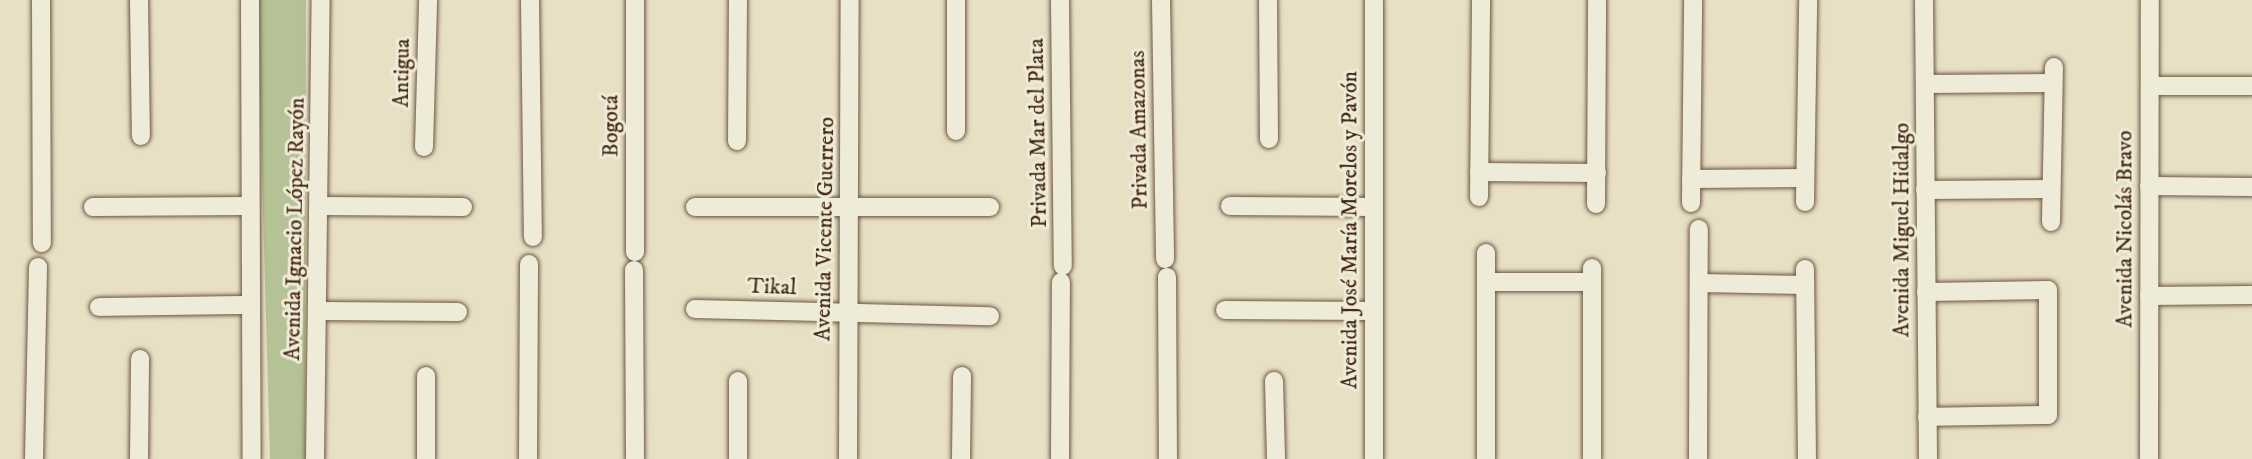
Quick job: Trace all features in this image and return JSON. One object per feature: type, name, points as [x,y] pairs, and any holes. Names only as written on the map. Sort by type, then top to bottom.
[{"type":"street","points":[[41,0],[42,243]]},
{"type":"street","points":[[139,0],[141,136]]},
{"type":"street","name":"Avenida Ignacio López Rayón","points":[[250,0],[249,305],[252,459]]},
{"type":"street","name":"Avenida Ignacio López Rayón","points":[[315,459],[319,311],[321,0]]},
{"type":"street","name":"Antigua","points":[[424,147],[428,0]]},
{"type":"street","points":[[530,0],[533,237]]},
{"type":"street","name":"Bogotá","points":[[635,0],[635,459]]},
{"type":"street","points":[[737,141],[738,0]]},
{"type":"street","name":"Avenida Vicente Guerrero","points":[[848,459],[851,208],[850,0]]},
{"type":"street","points":[[956,0],[956,131]]},
{"type":"street","name":"Privada Mar del Plata","points":[[1060,0],[1062,274],[1060,459]]},
{"type":"street","name":"Privada Amazonas","points":[[1161,0],[1168,459]]},
{"type":"street","points":[[1268,0],[1269,139]]},
{"type":"street","name":"Avenida José María Morelos y Pavón","points":[[1374,0],[1374,459]]},
{"type":"street","points":[[1479,197],[1481,0]]},
{"type":"street","points":[[1596,204],[1597,0]]},
{"type":"street","points":[[1691,203],[1693,0]]},
{"type":"street","points":[[1805,202],[1808,0]]},
{"type":"street","name":"Avenida Miguel Hidalgo","points":[[1924,0],[1928,459]]},
{"type":"street","name":"Avenida Nicolás Bravo","points":[[2149,459],[2150,0]]},
{"type":"street","points":[[1925,84],[2054,75],[2051,222]]},
{"type":"street","points":[[2150,86],[2252,86]]},
{"type":"street","points":[[1479,172],[1597,173]]},
{"type":"street","points":[[1691,179],[1804,178]]},
{"type":"street","points":[[2149,186],[2252,186]]},
{"type":"street","points":[[1925,190],[2051,189]]},
{"type":"street","points":[[93,207],[249,206]]},
{"type":"street","points":[[320,206],[463,207]]},
{"type":"street","points":[[1230,206],[1374,207]]},
{"type":"street","points":[[695,207],[990,207]]},
{"type":"street","points":[[1698,459],[1699,229]]},
{"type":"street","points":[[1486,253],[1486,459]]},
{"type":"street","points":[[528,459],[529,264]]},
{"type":"street","points":[[34,459],[38,267]]},
{"type":"street","points":[[1486,282],[1592,275],[1592,459]]},
{"type":"street","points":[[1699,283],[1805,277],[1807,459]]},
{"type":"street","points":[[1926,292],[2049,290],[2048,415],[1927,417]]},
{"type":"street","points":[[2149,296],[2252,295]]},
{"type":"street","points":[[99,307],[249,305]]},
{"type":"street","name":"Tikal","points":[[695,309],[990,316]]},
{"type":"street","points":[[1225,310],[1374,311]]},
{"type":"street","points":[[319,311],[458,312]]},
{"type":"street","points":[[139,459],[140,360]]},
{"type":"street","points":[[426,376],[426,459]]},
{"type":"street","points":[[961,459],[962,376]]},
{"type":"street","points":[[738,381],[738,459]]},
{"type":"street","points":[[1275,381],[1276,459]]},
{"type":"green space","points":[[257,0],[306,0],[305,459],[270,459]]}]
